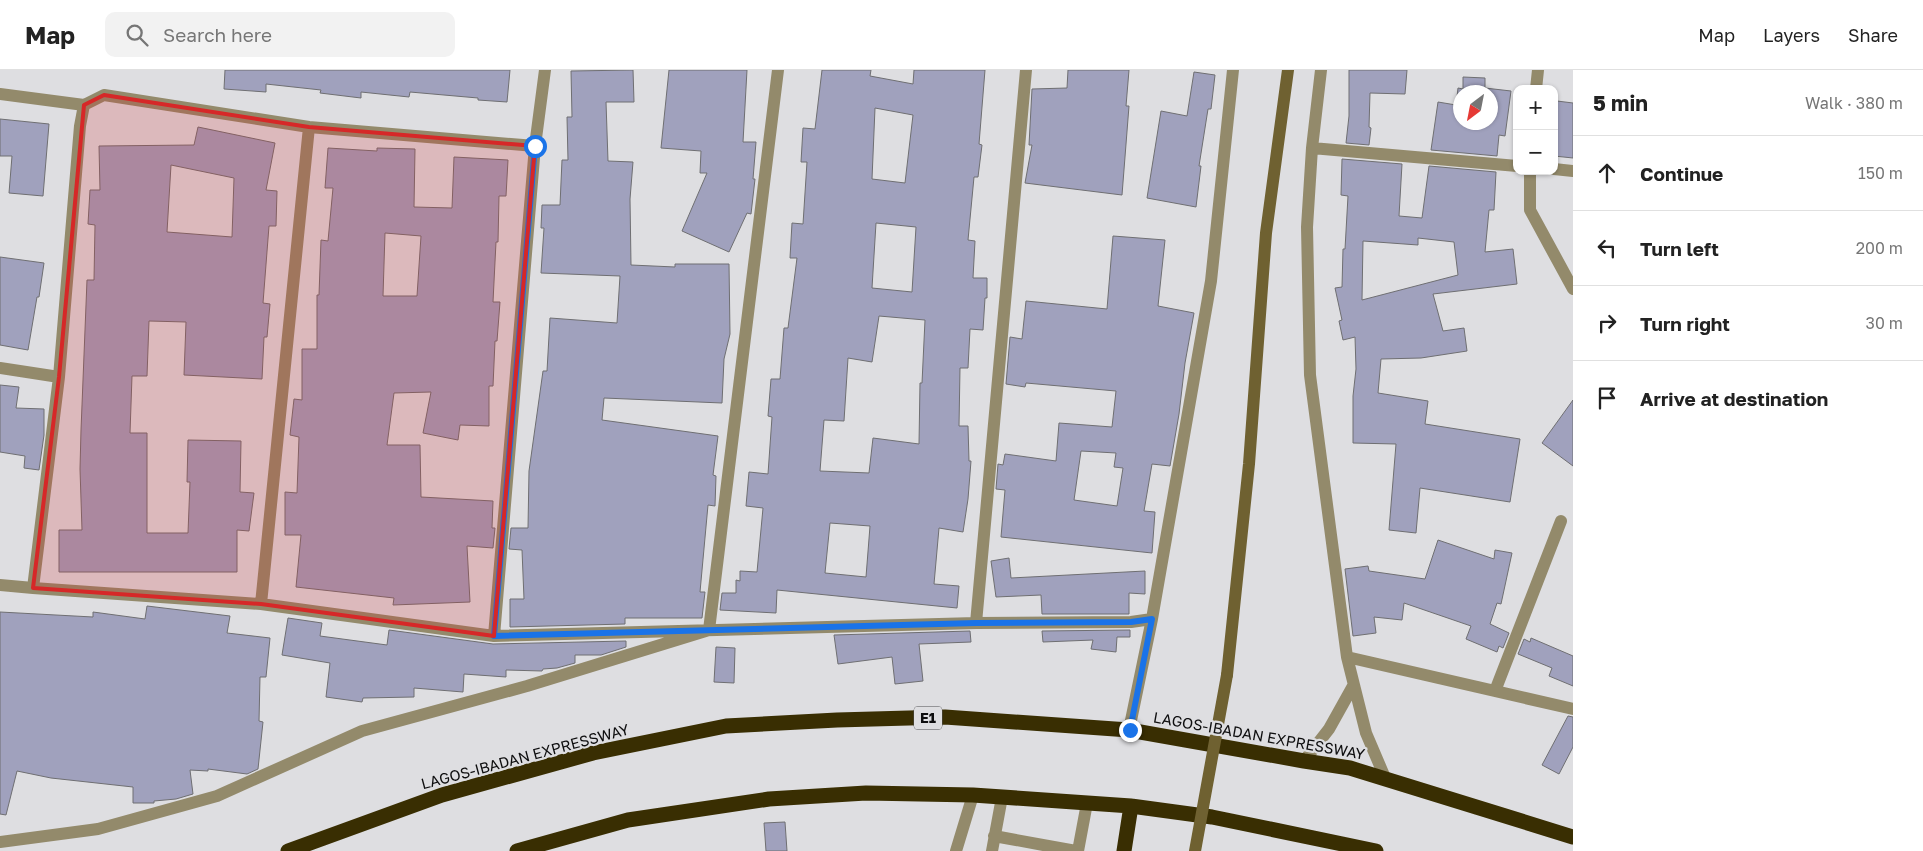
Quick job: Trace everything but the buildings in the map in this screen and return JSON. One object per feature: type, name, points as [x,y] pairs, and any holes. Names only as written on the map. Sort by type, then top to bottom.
[{"type":"highway","name":"LAGOS-IBADAN EXPRESSWAY","points":[[288,851],[442,795],[593,753],[726,726],[945,717],[1130,730],[1304,762],[1350,768],[1573,837]]},
{"type":"highway","points":[[517,851],[628,820],[768,799],[866,793],[973,795],[1131,806],[1212,817],[1376,851]]},
{"type":"highway","points":[[1124,851],[1131,806]]},
{"type":"main road","points":[[1195,851],[1226,675],[1249,464],[1266,233],[1288,70]]},
{"type":"street","points":[[494,636],[535,146],[545,70]]},
{"type":"street","points":[[709,630],[778,70]]},
{"type":"street","points":[[976,623],[1026,70]]},
{"type":"street","points":[[1130,730],[1152,619],[1210,281],[1232,70]]},
{"type":"street","points":[[1321,70],[1312,148],[1307,227],[1310,374],[1347,657],[1366,733],[1386,780]]},
{"type":"street","points":[[1536,85],[1538,70]]},
{"type":"street","points":[[0,94],[84,105],[104,95],[309,127],[535,146]]},
{"type":"street","points":[[33,588],[59,377],[80,126],[84,105]]},
{"type":"street","points":[[261,604],[309,127]]},
{"type":"street","points":[[1312,148],[1513,166]]},
{"type":"street","points":[[1558,169],[1573,171]]},
{"type":"street","points":[[1530,175],[1530,210],[1573,290]]},
{"type":"street","points":[[0,368],[59,377]]},
{"type":"street","points":[[1495,691],[1561,521]]},
{"type":"street","points":[[0,585],[261,604],[494,636],[976,623],[1131,622],[1152,619]]},
{"type":"street","points":[[0,842],[98,828],[217,796],[362,730],[527,686],[709,630]]},
{"type":"street","points":[[1347,657],[1573,709]]},
{"type":"street","points":[[1304,762],[1329,729],[1353,686]]},
{"type":"street","points":[[956,851],[973,795]]},
{"type":"street","points":[[992,851],[1002,797]]},
{"type":"street","points":[[994,836],[1077,851],[1087,803]]},
{"type":"highlighted area","points":[[104,95],[309,127],[535,146],[494,636],[261,604],[33,588],[59,377],[84,105]]},
{"type":"route","points":[[535,146],[494,636],[976,623],[1131,622],[1152,619],[1130,730]]}]
